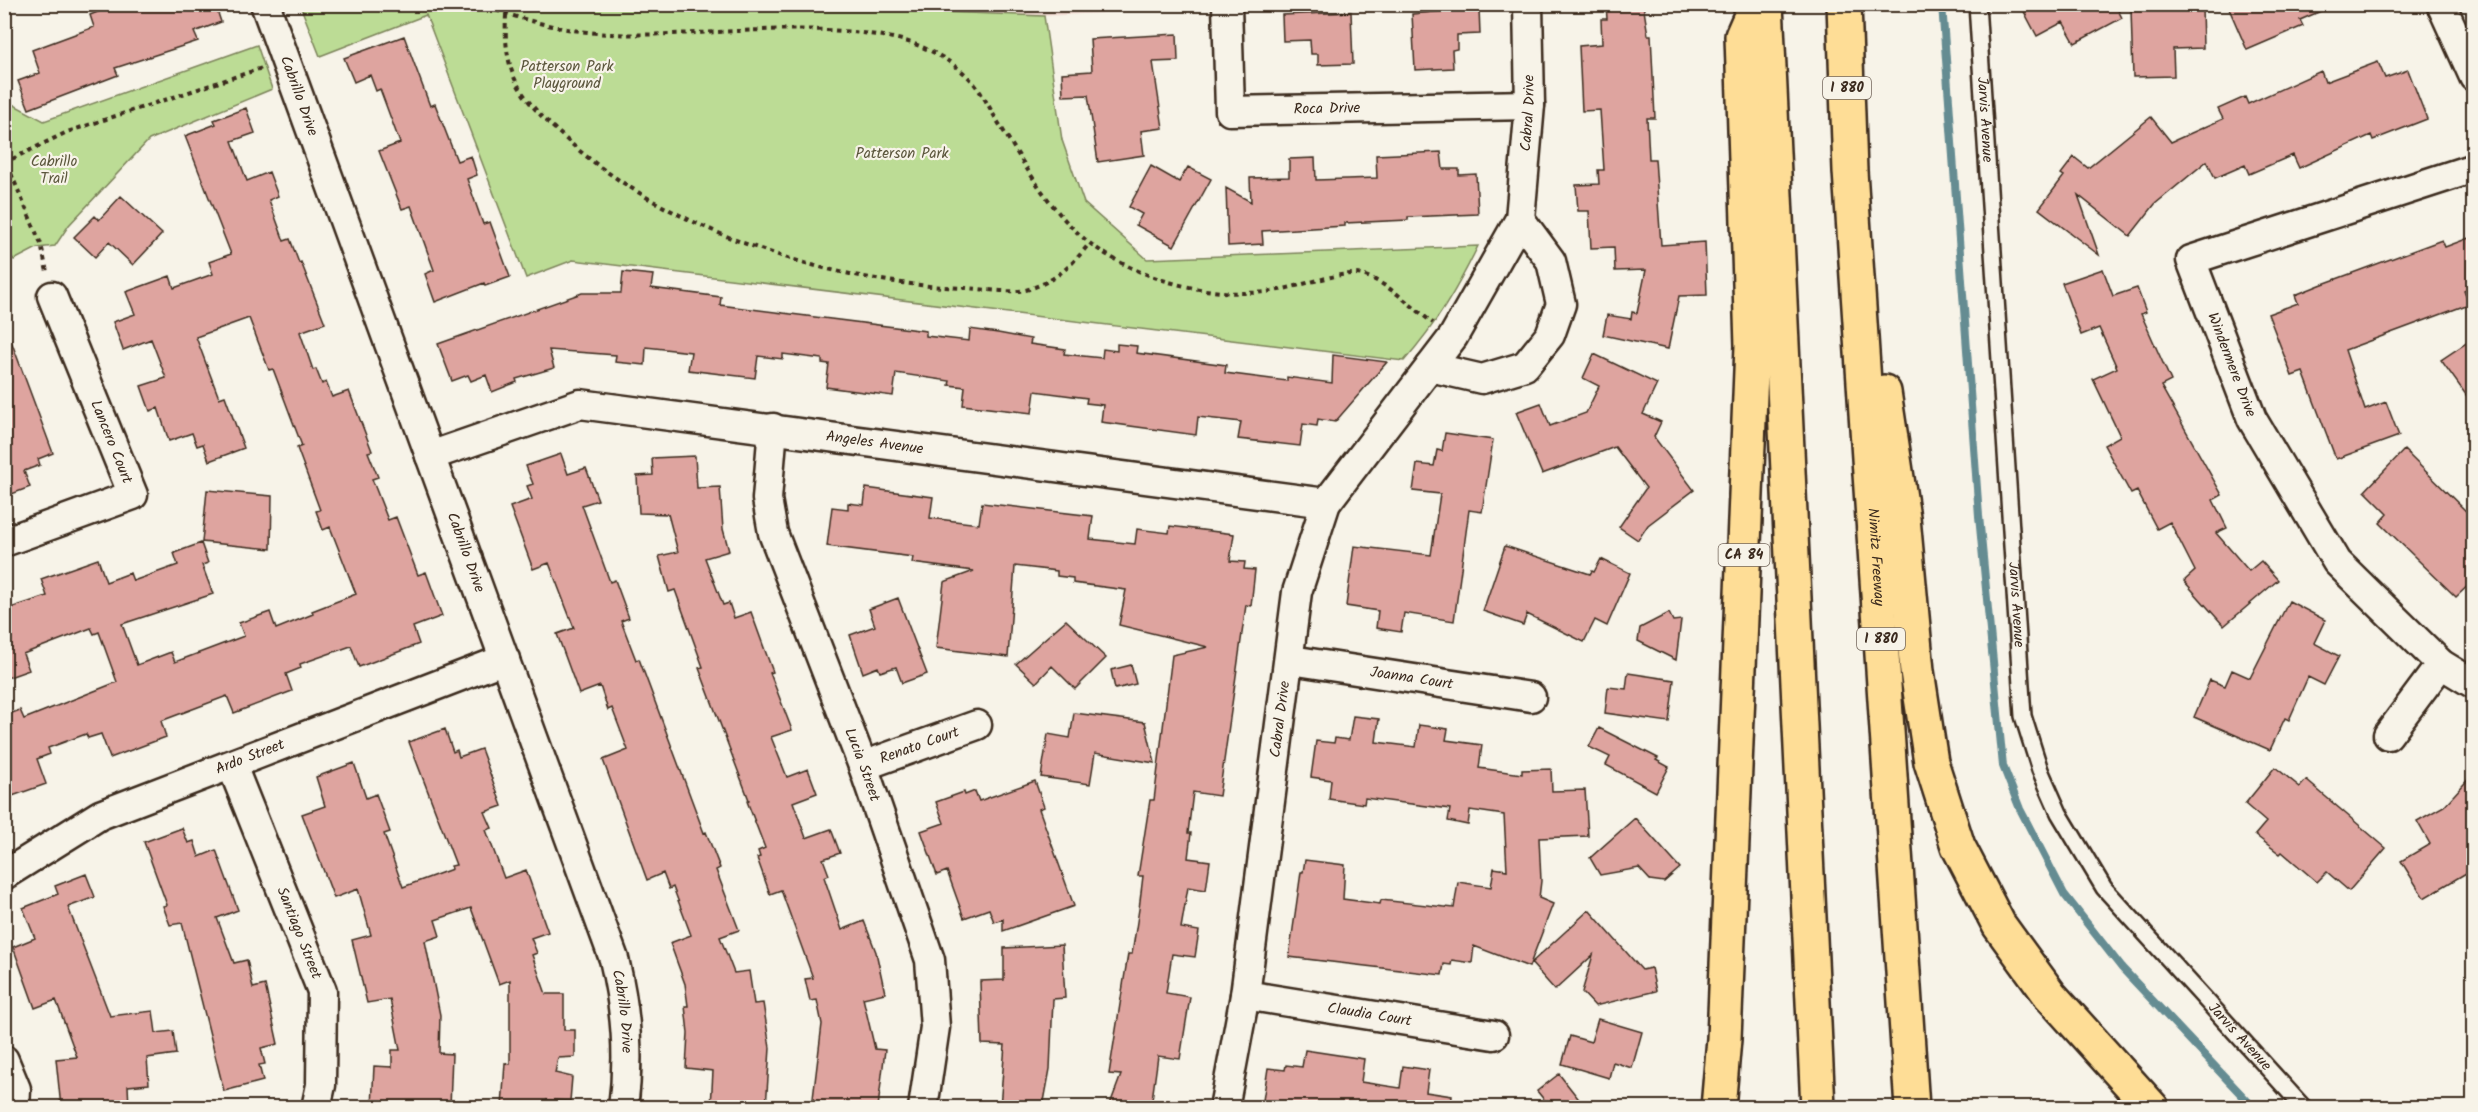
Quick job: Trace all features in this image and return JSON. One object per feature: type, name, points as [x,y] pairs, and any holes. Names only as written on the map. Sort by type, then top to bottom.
[{"type":"highway","name":"CA 84","points":[[1718,1107],[1724,1039],[1752,346],[1742,36],[1756,4]]},
{"type":"highway","points":[[1766,4],[1818,1107]]},
{"type":"highway","name":"Nimitz Freeway","points":[[1844,4],[1850,171],[1912,1107]]},
{"type":"highway","points":[[1850,171],[1904,518],[1917,671],[1931,762],[1958,846],[1999,925],[2050,995],[2152,1107]]},
{"type":"street","name":"Cabrillo Drive","points":[[265,4],[614,960],[625,1005],[628,1055],[623,1107]]},
{"type":"street","name":"Roca Drive","points":[[1227,4],[1230,111],[1530,105]]},
{"type":"street","name":"Cabral Drive","points":[[1224,1107],[1245,995],[1298,592],[1326,503],[1453,337],[1520,219],[1530,105],[1528,4]]},
{"type":"street","points":[[2441,4],[2474,77]]},
{"type":"street","name":"Windermere Drive","points":[[2474,168],[2191,260],[2252,420],[2337,562],[2441,664],[2474,684]]},
{"type":"street","points":[[1430,367],[1482,378],[1525,366],[1550,336],[1561,304],[1551,261],[1520,219]]},
{"type":"street","name":"Lancero Court","points":[[4,542],[133,495],[52,296]]},
{"type":"street","name":"Angeles Avenue","points":[[430,456],[580,404],[1326,503]]},
{"type":"street","name":"Lucia Street","points":[[773,428],[767,498],[773,534],[863,766],[930,960],[935,1027],[922,1107]]},
{"type":"street","name":"Ardo Street","points":[[4,875],[100,815],[505,659]]},
{"type":"street","name":"Joanna Court","points":[[1290,660],[1531,698]]},
{"type":"street","points":[[2388,735],[2441,664]]},
{"type":"street","name":"Renato Court","points":[[863,766],[977,724]]},
{"type":"street","name":"Santiago Street","points":[[232,766],[322,991],[321,1085],[316,1107]]},
{"type":"street","name":"Claudia Court","points":[[1245,995],[1494,1035]]},
{"type":"street","points":[[4,1060],[16,1089],[15,1107]]},
{"type":"lane","name":"Jarvis Avenue","points":[[1977,4],[2023,716],[2040,770],[2059,813],[2104,888],[2304,1107]]},
{"type":"path","points":[[479,4],[506,15],[554,26],[609,34],[822,31],[893,38],[912,43],[948,62],[972,81],[1049,200],[1089,244],[1135,271],[1173,283],[1220,291],[1265,292],[1356,274],[1385,286],[1453,337]]},
{"type":"path","points":[[506,15],[505,35],[514,77],[529,102],[557,131],[592,163],[626,186],[685,219],[732,239],[843,273],[931,287],[1027,290],[1067,271],[1089,244]]},
{"type":"path","points":[[52,296],[41,244],[5,161],[67,132],[285,60]]},
{"type":"shaded area","points":[[1120,4],[1122,12],[1044,16],[942,12],[865,5]]},
{"type":"green space","name":"Patterson Park","points":[[865,4],[942,12],[1044,16],[1062,140],[1084,203],[1147,259],[1478,246],[1445,306],[1404,361],[573,260],[526,278],[426,15],[320,56],[300,5]]},
{"type":"green space","name":"Cabrillo Trail","points":[[257,45],[272,89],[149,140],[69,225],[55,246],[37,248],[14,260],[5,249],[5,100],[44,121]]},
{"type":"building","points":[[118,4],[215,4],[221,22],[194,32],[198,41],[115,68],[118,75],[29,109],[18,81],[40,73],[32,50],[94,27],[90,15]]},
{"type":"building","points":[[1606,4],[1643,4],[1648,35],[1651,35],[1655,118],[1647,118],[1649,159],[1655,159],[1661,245],[1705,242],[1707,295],[1679,296],[1668,349],[1603,335],[1607,315],[1631,319],[1632,312],[1637,313],[1646,270],[1615,271],[1614,247],[1591,248],[1589,211],[1578,211],[1576,185],[1599,184],[1598,170],[1604,170],[1600,110],[1582,111],[1579,46],[1602,44],[1601,19],[1607,19]]},
{"type":"building","points":[[2020,4],[2115,4],[2122,18],[2075,43],[2063,22],[2037,36]]},
{"type":"building","points":[[2227,4],[2335,5],[2300,20],[2303,26],[2247,50]]},
{"type":"building","points":[[2202,7],[2203,48],[2173,49],[2174,76],[2133,77],[2131,9]]},
{"type":"building","points":[[1479,8],[1480,34],[1457,35],[1457,49],[1452,50],[1453,68],[1415,70],[1412,14]]},
{"type":"building","points":[[1351,12],[1353,64],[1318,65],[1318,54],[1311,54],[1310,40],[1283,41],[1282,15]]},
{"type":"building","points":[[1177,34],[1178,61],[1153,62],[1163,128],[1141,131],[1144,155],[1098,162],[1088,95],[1063,96],[1062,73],[1092,71],[1090,39]]},
{"type":"building","points":[[404,36],[430,106],[435,104],[457,161],[471,156],[477,175],[467,179],[483,224],[490,222],[510,277],[485,286],[484,283],[435,302],[425,274],[434,270],[411,206],[402,209],[379,151],[400,143],[380,89],[376,91],[370,75],[354,82],[344,58]]},
{"type":"building","points":[[2378,62],[2385,78],[2408,70],[2427,119],[2373,140],[2371,135],[2299,168],[2293,155],[2249,174],[2245,165],[2215,178],[2207,161],[2155,204],[2130,236],[2078,195],[2099,255],[2039,209],[2064,176],[2061,174],[2074,157],[2088,168],[2151,117],[2171,142],[2223,119],[2218,109],[2245,97],[2248,104],[2321,71],[2325,82]]},
{"type":"building","points":[[246,108],[255,133],[232,141],[247,181],[269,172],[278,196],[269,200],[284,241],[290,239],[325,323],[300,332],[313,370],[316,369],[322,384],[326,382],[332,397],[349,391],[372,451],[368,452],[378,477],[372,479],[388,520],[396,517],[418,575],[426,572],[442,616],[413,627],[419,644],[359,667],[351,646],[300,664],[301,668],[286,674],[292,691],[234,713],[227,696],[161,721],[166,737],[110,758],[101,734],[88,738],[86,734],[48,748],[50,754],[37,759],[46,784],[4,799],[4,716],[20,710],[24,719],[117,682],[99,632],[94,634],[91,628],[23,654],[29,670],[4,679],[4,610],[47,596],[41,579],[98,559],[106,582],[130,573],[133,581],[178,565],[174,553],[201,543],[208,563],[202,565],[213,594],[122,624],[137,665],[171,652],[175,662],[244,636],[239,623],[270,612],[276,629],[313,614],[312,611],[356,594],[330,527],[323,530],[316,511],[320,510],[297,448],[302,446],[273,369],[269,370],[249,318],[196,337],[219,398],[225,396],[244,448],[209,461],[203,444],[197,446],[192,433],[169,441],[158,408],[150,411],[141,386],[166,378],[151,339],[123,350],[113,322],[135,314],[126,292],[170,276],[174,288],[213,274],[209,262],[231,254],[185,136],[216,124],[214,120]]},
{"type":"building","points":[[1441,152],[1443,169],[1459,169],[1459,175],[1476,174],[1478,214],[1408,217],[1408,220],[1262,231],[1263,244],[1228,246],[1226,188],[1251,202],[1250,178],[1289,177],[1289,159],[1315,158],[1316,180],[1377,178],[1376,155]]},
{"type":"building","points":[[1151,166],[1179,182],[1188,167],[1211,179],[1174,246],[1136,225],[1142,214],[1129,207]]},
{"type":"building","points":[[121,196],[162,234],[133,265],[109,242],[95,257],[74,237],[95,216],[99,220]]},
{"type":"building","points":[[2474,236],[2474,287],[2464,291],[2469,304],[2345,350],[2365,410],[2386,402],[2399,436],[2336,459],[2303,372],[2292,376],[2268,314],[2298,303],[2295,295],[2320,285],[2442,240],[2445,247]]},
{"type":"building","points":[[2103,269],[2113,296],[2137,288],[2146,312],[2141,314],[2171,381],[2161,386],[2222,495],[2213,500],[2227,528],[2216,533],[2249,571],[2261,561],[2278,580],[2224,626],[2184,581],[2195,571],[2170,522],[2157,529],[2137,491],[2131,494],[2104,445],[2120,436],[2093,379],[2117,368],[2099,328],[2081,335],[2062,283]]},
{"type":"building","points":[[623,272],[653,275],[651,288],[721,297],[720,305],[926,331],[926,336],[969,341],[970,329],[1031,339],[1030,344],[1065,349],[1064,354],[1102,358],[1103,349],[1117,351],[1117,344],[1137,346],[1136,353],[1226,365],[1225,373],[1287,381],[1287,377],[1332,383],[1333,355],[1387,362],[1335,422],[1318,419],[1317,426],[1303,424],[1300,446],[1238,439],[1241,422],[1198,417],[1196,435],[1101,422],[1103,405],[1086,403],[1087,398],[1035,391],[1032,413],[963,405],[965,387],[949,385],[950,381],[896,373],[893,396],[826,387],[829,364],[822,363],[822,359],[783,354],[783,359],[758,356],[755,378],[688,370],[691,352],[646,347],[645,365],[615,362],[616,355],[549,350],[554,368],[516,379],[517,382],[492,392],[486,375],[471,381],[468,375],[452,381],[438,344],[582,293],[621,293]]},
{"type":"building","points":[[7,330],[53,453],[38,459],[40,465],[24,471],[30,487],[4,497]]},
{"type":"building","points":[[2474,338],[2474,406],[2441,360]]},
{"type":"building","points":[[1594,354],[1657,384],[1643,414],[1661,422],[1654,437],[1694,490],[1648,525],[1638,540],[1619,527],[1646,488],[1615,447],[1542,474],[1516,412],[1541,403],[1550,426],[1586,413],[1599,386],[1583,378]]},
{"type":"building","points":[[1445,433],[1493,440],[1482,512],[1469,510],[1454,621],[1404,613],[1401,632],[1376,628],[1378,611],[1346,606],[1354,546],[1431,555],[1440,494],[1413,491],[1417,464],[1434,466],[1437,450],[1442,451]]},
{"type":"building","points":[[2404,450],[2474,519],[2474,580],[2456,597],[2380,523],[2388,514],[2365,491]]},
{"type":"building","points":[[561,454],[568,474],[586,468],[598,500],[582,505],[610,582],[615,580],[629,618],[621,621],[636,660],[639,659],[704,833],[706,832],[720,868],[716,870],[739,930],[720,937],[734,973],[749,971],[754,1004],[763,1003],[770,1048],[766,1107],[711,1107],[713,1071],[686,1068],[688,1033],[685,1006],[688,1006],[685,984],[670,943],[691,935],[673,887],[669,889],[663,873],[647,880],[603,760],[628,750],[612,708],[608,710],[600,686],[579,694],[557,634],[574,628],[549,563],[533,569],[510,507],[532,499],[527,486],[533,484],[526,466]]},
{"type":"building","points":[[695,456],[697,488],[720,487],[723,529],[729,551],[705,558],[723,605],[729,603],[734,618],[751,612],[773,672],[770,673],[792,730],[771,737],[787,777],[808,769],[817,793],[793,802],[806,838],[831,829],[840,853],[823,859],[829,875],[824,877],[842,930],[864,921],[876,952],[885,993],[863,998],[875,1049],[885,1050],[878,1107],[812,1107],[822,1024],[817,1000],[810,1001],[805,979],[813,978],[781,890],[770,894],[757,858],[760,857],[758,851],[765,848],[747,801],[749,800],[699,668],[703,667],[675,590],[669,592],[659,556],[678,552],[668,514],[639,513],[637,476],[653,475],[652,458]]},
{"type":"building","points":[[866,488],[933,497],[930,518],[979,524],[982,503],[1093,516],[1090,539],[1135,544],[1137,529],[1169,533],[1170,526],[1234,534],[1230,561],[1245,562],[1244,569],[1255,570],[1251,606],[1246,605],[1219,796],[1193,792],[1188,833],[1191,833],[1188,858],[1210,861],[1206,890],[1188,887],[1181,928],[1199,931],[1195,957],[1172,954],[1166,993],[1190,997],[1180,1059],[1158,1056],[1151,1107],[1109,1107],[1121,1075],[1109,1074],[1128,954],[1132,954],[1139,909],[1143,876],[1138,876],[1150,800],[1154,800],[1172,655],[1208,647],[1119,625],[1126,590],[1073,583],[1073,578],[1057,576],[1057,571],[1015,566],[1008,657],[936,648],[944,582],[974,571],[912,563],[913,557],[827,546],[832,507],[848,509],[848,503],[864,505]]},
{"type":"building","points":[[207,490],[272,496],[271,549],[202,542]]},
{"type":"building","points":[[1505,546],[1590,574],[1594,572],[1601,559],[1630,573],[1607,626],[1595,620],[1584,642],[1527,614],[1523,625],[1483,611]]},
{"type":"building","points":[[898,598],[927,674],[902,683],[896,667],[880,672],[878,667],[863,673],[850,635],[875,626],[869,609]]},
{"type":"building","points":[[2289,601],[2325,620],[2314,643],[2339,656],[2324,685],[2308,677],[2289,720],[2285,718],[2270,750],[2194,717],[2210,680],[2225,686],[2232,670],[2250,678]]},
{"type":"building","points":[[1669,613],[1673,621],[1681,620],[1676,660],[1638,641],[1640,628]]},
{"type":"building","points":[[1066,620],[1106,658],[1075,689],[1052,666],[1036,683],[1016,664]]},
{"type":"building","points":[[1131,665],[1136,684],[1115,689],[1111,670]]},
{"type":"building","points":[[1628,673],[1674,680],[1669,722],[1605,713],[1608,687],[1626,689]]},
{"type":"building","points":[[1074,713],[1145,722],[1155,763],[1095,753],[1090,784],[1041,777],[1048,734],[1070,738]]},
{"type":"building","points":[[1353,716],[1379,719],[1376,742],[1416,747],[1419,725],[1448,729],[1446,740],[1482,745],[1479,768],[1522,774],[1522,770],[1551,769],[1552,791],[1585,790],[1588,836],[1539,838],[1541,881],[1539,898],[1553,904],[1529,967],[1474,946],[1472,963],[1452,960],[1451,965],[1444,964],[1442,975],[1289,957],[1301,872],[1303,872],[1305,860],[1345,865],[1343,899],[1380,904],[1381,900],[1454,908],[1458,882],[1491,887],[1494,868],[1507,870],[1504,815],[1470,810],[1468,825],[1448,821],[1450,809],[1365,798],[1364,804],[1329,799],[1331,780],[1311,777],[1316,741],[1334,743],[1335,738],[1349,740]]},
{"type":"building","points":[[1599,728],[1658,758],[1656,760],[1669,767],[1656,792],[1606,765],[1610,757],[1589,747]]},
{"type":"building","points":[[445,729],[453,752],[457,750],[459,757],[481,749],[502,806],[485,812],[492,828],[486,830],[504,878],[526,870],[548,932],[531,938],[537,953],[532,955],[546,994],[564,994],[564,1030],[575,1030],[575,1057],[558,1058],[555,1073],[572,1077],[570,1101],[547,1100],[547,1107],[502,1107],[505,1063],[510,1064],[510,980],[499,984],[471,908],[435,920],[440,936],[425,941],[440,1015],[439,1053],[452,1054],[450,1107],[372,1107],[374,1066],[392,1067],[392,1050],[400,1050],[390,999],[367,1003],[352,940],[371,935],[358,889],[334,898],[302,814],[325,806],[316,777],[354,763],[366,798],[376,794],[390,832],[384,834],[403,887],[452,869],[451,866],[456,865],[409,742]]},
{"type":"building","points":[[2275,767],[2300,787],[2306,780],[2386,848],[2349,891],[2327,872],[2317,882],[2282,852],[2280,854],[2255,835],[2266,822],[2245,804]]},
{"type":"building","points":[[2474,773],[2473,869],[2424,898],[2401,861],[2430,844],[2417,821],[2444,806]]},
{"type":"building","points":[[1035,781],[1044,807],[1039,809],[1074,906],[1003,931],[1003,919],[994,922],[989,909],[964,918],[947,871],[937,875],[921,831],[944,823],[936,802],[964,792],[965,795],[975,791],[979,801]]},
{"type":"building","points":[[1635,818],[1680,868],[1664,882],[1650,880],[1639,868],[1600,875],[1590,858]]},
{"type":"building","points":[[182,828],[188,843],[194,841],[199,857],[216,850],[238,910],[217,918],[234,963],[247,960],[253,988],[265,985],[278,1044],[261,1048],[265,1064],[259,1065],[263,1081],[224,1091],[182,923],[170,925],[163,906],[167,905],[144,842]]},
{"type":"building","points":[[86,874],[95,897],[68,907],[110,1016],[153,1011],[156,1033],[173,1031],[176,1054],[147,1058],[149,1084],[128,1086],[129,1107],[61,1107],[56,1059],[77,1057],[56,1000],[35,1008],[13,947],[35,938],[23,908],[58,894],[55,886]]},
{"type":"building","points":[[1589,910],[1642,970],[1651,968],[1656,991],[1595,1006],[1582,992],[1593,955],[1555,990],[1531,963]]},
{"type":"building","points":[[1062,945],[1065,998],[1053,999],[1050,1069],[1043,1107],[1000,1107],[1005,1045],[982,1044],[980,981],[1004,980],[1004,948]]},
{"type":"building","points":[[1598,1019],[1642,1032],[1632,1068],[1613,1062],[1609,1078],[1562,1064],[1570,1036],[1591,1042]]},
{"type":"building","points":[[1305,1050],[1364,1059],[1361,1082],[1400,1088],[1403,1066],[1429,1070],[1426,1092],[1452,1096],[1451,1107],[1262,1107],[1268,1068],[1285,1070],[1286,1065],[1302,1067]]},
{"type":"building","points":[[1559,1074],[1585,1107],[1550,1107],[1537,1091]]},
{"type":"waterway","points":[[1942,4],[1979,516],[2003,766],[2020,809],[2064,894],[2122,968],[2254,1108]]},
{"type":"park label","name":"Patterson Park Playground","points":[[567,76]]}]
